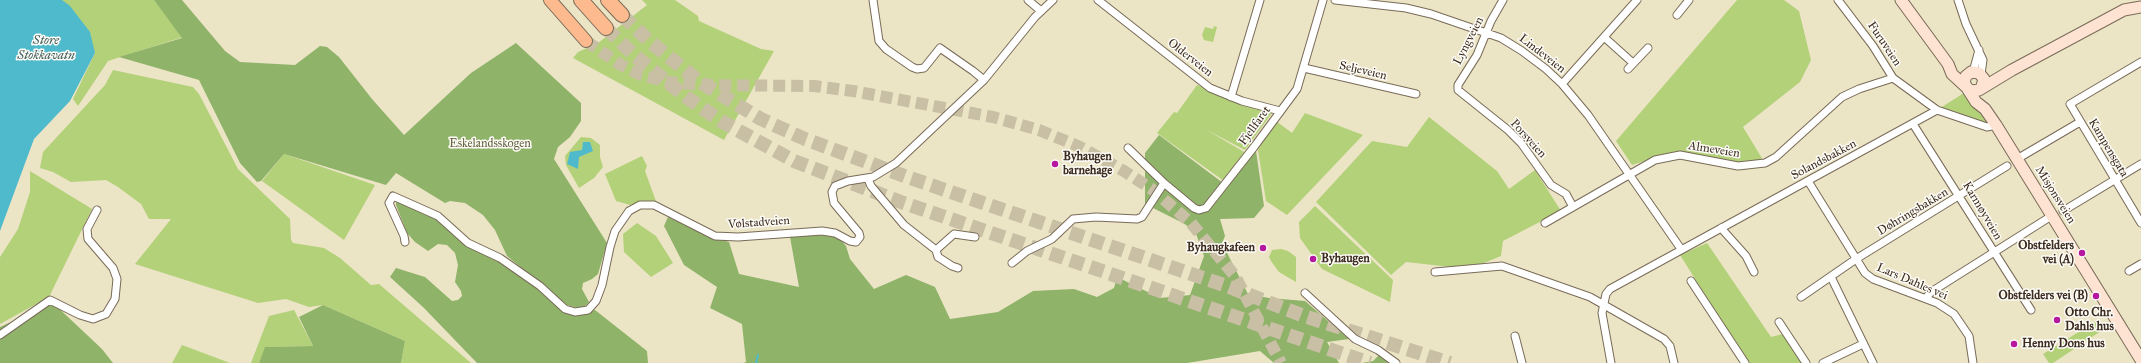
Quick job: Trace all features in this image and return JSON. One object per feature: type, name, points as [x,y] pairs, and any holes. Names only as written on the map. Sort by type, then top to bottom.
[{"type":"highway","points":[[581,0],[606,28]]},
{"type":"highway","points":[[608,0],[622,15]]},
{"type":"main road","points":[[550,0],[586,41]]},
{"type":"main road","name":"Misjonsveien","points":[[1901,0],[1948,64],[1953,75],[1966,87],[1976,102],[1985,110],[2018,159],[2058,213],[2141,360]]},
{"type":"main road","points":[[1978,78],[1974,91],[1966,87],[1965,79],[1978,78],[2012,70],[2124,10],[2141,7]]},
{"type":"main road","points":[[1948,64],[1957,71],[1978,78]]},
{"type":"main road","name":"Misjonsveien","points":[[1978,78],[1985,110]]},
{"type":"street","points":[[873,0],[879,41],[886,49],[912,67],[924,68],[940,48],[984,80]]},
{"type":"street","points":[[1028,0],[1041,11]]},
{"type":"street","name":"Vølstadveien","points":[[405,242],[404,236],[389,203],[392,196],[438,216],[468,243],[500,258],[540,286],[565,309],[580,312],[591,307],[598,297],[615,231],[623,218],[634,207],[644,204],[654,205],[715,236],[738,237],[822,231],[835,233],[854,242],[859,239],[859,233],[836,207],[832,192],[837,184],[868,179],[900,160],[984,80],[1041,11],[1053,0]]},
{"type":"street","name":"Olderveien","points":[[1098,0],[1202,83],[1231,97],[1280,111]]},
{"type":"street","points":[[1231,97],[1260,0]]},
{"type":"street","name":"Fjellfaret","points":[[1128,148],[1164,183],[1194,208],[1199,210],[1206,208],[1297,89],[1323,0]]},
{"type":"street","name":"Lindeveien","points":[[1335,0],[1387,3],[1431,14],[1487,32],[1508,42],[1546,69],[1562,84],[1588,115],[1681,249]]},
{"type":"street","name":"Lyngveien","points":[[1459,93],[1458,85],[1477,55],[1503,0]]},
{"type":"street","points":[[1562,84],[1637,0]]},
{"type":"street","points":[[1677,15],[1689,0]]},
{"type":"street","name":"Furuveien","points":[[1838,0],[1873,46],[1893,78],[1937,110]]},
{"type":"street","points":[[1958,0],[1966,24],[1983,60],[1978,78]]},
{"type":"street","points":[[1604,37],[1630,66],[1648,48]]},
{"type":"street","name":"Kampensgata","points":[[2141,62],[2070,104],[2141,223]]},
{"type":"street","name":"Seljeveien","points":[[1304,68],[1416,94]]},
{"type":"street","name":"Almeveien","points":[[1545,223],[1629,173],[1655,160],[1680,156],[1738,166],[1764,163],[1776,157],[1842,97],[1859,89],[1893,78]]},
{"type":"street","name":"Porsveien","points":[[1459,93],[1508,130],[1521,143],[1551,185],[1566,194],[1573,207]]},
{"type":"street","points":[[1937,110],[1987,127],[1996,125]]},
{"type":"street","name":"Solandsbakken","points":[[1603,304],[1610,289],[1937,110]]},
{"type":"street","points":[[2018,159],[2080,122]]},
{"type":"street","name":"Karmøyveien","points":[[1913,124],[2031,310]]},
{"type":"street","points":[[1926,298],[1931,292],[2058,213],[2141,164]]},
{"type":"street","name":"Døhringsbakken","points":[[1801,297],[1856,259],[2007,166]]},
{"type":"street","points":[[868,179],[871,186],[894,215],[936,250],[938,257],[958,268]]},
{"type":"street","name":"Lars Dahles vei","points":[[1808,181],[1856,259],[1868,275],[1926,298],[1949,310],[1960,321],[1972,341],[1973,363]]},
{"type":"street","points":[[1012,263],[1028,251],[1048,242],[1073,219],[1082,217],[1140,218],[1164,183]]},
{"type":"street","points":[[0,335],[50,300],[80,315],[92,319],[106,314],[115,300],[117,279],[113,268],[88,239],[87,229],[97,210]]},
{"type":"street","points":[[1722,228],[1746,256],[1754,272]]},
{"type":"street","points":[[936,250],[954,234],[975,237]]},
{"type":"street","points":[[2129,271],[2141,264]]},
{"type":"street","points":[[1435,272],[1502,266],[1590,297],[1664,339],[1670,346],[1674,363]]},
{"type":"street","points":[[1831,277],[1873,363]]},
{"type":"street","points":[[1691,281],[1745,363]]},
{"type":"street","points":[[1305,293],[1355,339],[1381,352],[1396,363]]},
{"type":"street","points":[[1603,304],[1602,321],[1610,363]]},
{"type":"street","points":[[1779,322],[1806,363]]},
{"type":"street","points":[[1516,336],[1522,363]]},
{"type":"street","points":[[1823,363],[1863,344]]},
{"type":"green space","points":[[62,0],[154,0],[183,37],[108,61],[78,106],[73,99],[95,53]]},
{"type":"green space","name":"Eskelandsskogen","points":[[154,0],[182,0],[225,51],[240,62],[295,65],[320,46],[327,47],[339,57],[372,99],[404,135],[471,73],[516,43],[581,103],[581,121],[570,137],[558,147],[554,159],[607,243],[598,274],[592,279],[583,283],[582,289],[589,302],[585,306],[578,308],[567,305],[507,256],[495,230],[483,215],[465,203],[450,201],[445,203],[396,173],[386,185],[284,154],[261,181],[257,182],[240,163],[199,80],[119,57],[182,38]]},
{"type":"green space","points":[[642,0],[675,0],[698,16],[699,21],[761,49],[774,51],[724,140],[573,58],[578,52],[598,43],[647,5]]},
{"type":"green space","points":[[1737,0],[1784,0],[1799,11],[1811,60],[1800,82],[1743,127],[1763,160],[1751,163],[1731,162],[1677,151],[1632,165],[1616,141]]},
{"type":"green space","points":[[1214,26],[1217,27],[1213,42],[1204,40],[1202,35],[1205,27],[1213,29]]},
{"type":"green space","points":[[113,70],[193,87],[199,94],[238,169],[290,219],[291,240],[293,243],[324,248],[340,258],[371,285],[379,284],[471,363],[401,363],[405,341],[323,305],[309,307],[286,299],[258,303],[135,264],[171,219],[149,219],[141,204],[106,180],[71,182],[53,172],[40,168],[43,152],[105,85]]},
{"type":"green space","points":[[1197,85],[1272,113],[1245,150],[1205,129],[1246,153],[1224,181],[1157,133],[1174,112],[1177,113]]},
{"type":"green space","points":[[1964,93],[1986,119],[1990,127],[1937,110]]},
{"type":"green space","points":[[1305,113],[1363,135],[1287,215],[1266,201],[1258,150],[1276,121],[1292,133]]},
{"type":"green space","points":[[1429,117],[1497,171],[1509,189],[1535,170],[1561,211],[1503,241],[1501,256],[1469,269],[1406,262],[1391,275],[1316,202],[1372,141],[1407,147]]},
{"type":"green space","points":[[1159,135],[1223,183],[1256,151],[1264,206],[1254,218],[1220,219],[1225,236],[1222,243],[1248,294],[1269,298],[1305,301],[1349,339],[1327,342],[1339,363],[1274,363],[1260,351],[1187,363],[743,363],[746,362],[742,324],[710,308],[717,287],[684,265],[664,226],[668,217],[708,236],[729,242],[739,274],[799,287],[790,237],[816,235],[832,236],[840,239],[846,246],[850,259],[874,289],[906,275],[935,287],[950,319],[998,312],[1033,291],[1074,289],[1097,297],[1114,288],[1117,277],[1160,298],[1190,295],[1204,256],[1195,231],[1183,223],[1145,204],[1145,153]]},
{"type":"green space","points":[[581,137],[591,138],[600,145],[600,157],[603,167],[594,178],[579,188],[566,165],[565,156]]},
{"type":"green space","points":[[284,154],[375,185],[344,240],[262,181]]},
{"type":"green space","points":[[642,156],[647,166],[645,171],[657,204],[640,201],[630,205],[616,201],[605,174]]},
{"type":"green space","points":[[30,171],[92,209],[49,297],[0,324],[0,257],[18,229],[30,192]]},
{"type":"green space","points":[[396,201],[440,221],[471,248],[509,267],[569,314],[595,310],[647,351],[648,363],[477,363],[424,308],[390,277],[396,268],[425,277],[452,301],[458,300],[462,296],[461,291],[455,282],[458,265],[455,253],[447,245],[438,244],[428,251],[415,242],[407,233],[396,205]]},
{"type":"green space","points":[[1315,206],[1393,280],[1390,302],[1322,269],[1300,238],[1299,222]]},
{"type":"green space","points":[[637,223],[656,236],[673,263],[651,277],[624,252],[623,234]]},
{"type":"green space","points":[[1707,243],[1771,337],[1783,334],[1802,363],[1748,363],[1680,255]]},
{"type":"green space","points":[[1281,249],[1288,251],[1296,257],[1296,282],[1279,272],[1269,257],[1272,250]]},
{"type":"green space","points":[[53,303],[102,349],[113,363],[0,363],[0,327]]},
{"type":"green space","points":[[323,305],[405,341],[401,363],[259,363],[265,347],[313,346],[299,317]]},
{"type":"green space","points":[[294,310],[313,346],[266,347],[259,363],[251,363],[269,316]]},
{"type":"green space","points":[[2098,320],[2104,329],[2053,363],[2049,363],[2043,354]]},
{"type":"green space","points":[[182,345],[230,363],[172,363]]},
{"type":"green space","points":[[1380,354],[1390,363],[1362,363],[1373,361]]},
{"type":"water","name":"Store Stokkavatn","points":[[0,0],[62,0],[70,6],[90,32],[95,53],[70,101],[34,139],[0,231]]},
{"type":"water","points":[[583,142],[590,142],[593,151],[579,157],[578,169],[567,164],[570,152],[582,150]]},
{"type":"waterway","points":[[756,363],[758,355]]},
{"type":"tunnel","points":[[622,15],[649,41],[700,82],[761,119],[805,139],[907,177],[1224,285],[1304,316],[1450,363]]},
{"type":"tunnel","points":[[606,28],[635,56],[689,99],[721,121],[794,161],[901,202],[1370,363]]},
{"type":"tunnel","points":[[586,41],[621,65],[641,75],[669,82],[702,85],[814,86],[853,91],[993,117],[1039,130],[1078,146],[1124,171],[1153,190],[1191,223],[1235,276],[1281,363]]},
{"type":"place","name":"Byhaugen barnehage","points":[[1055,164]]},
{"type":"place","name":"Byhaugkafeen","points":[[1263,248]]},
{"type":"place","name":"Obstfelders vei (A)","points":[[2082,253]]},
{"type":"place","name":"Byhaugen","points":[[1313,259]]},
{"type":"place","name":"Obstfelders vei (B)","points":[[2096,296]]},
{"type":"place","name":"Otto Chr. Dahls hus","points":[[2057,320]]},
{"type":"place","name":"Henny Dons hus","points":[[2014,344]]}]
